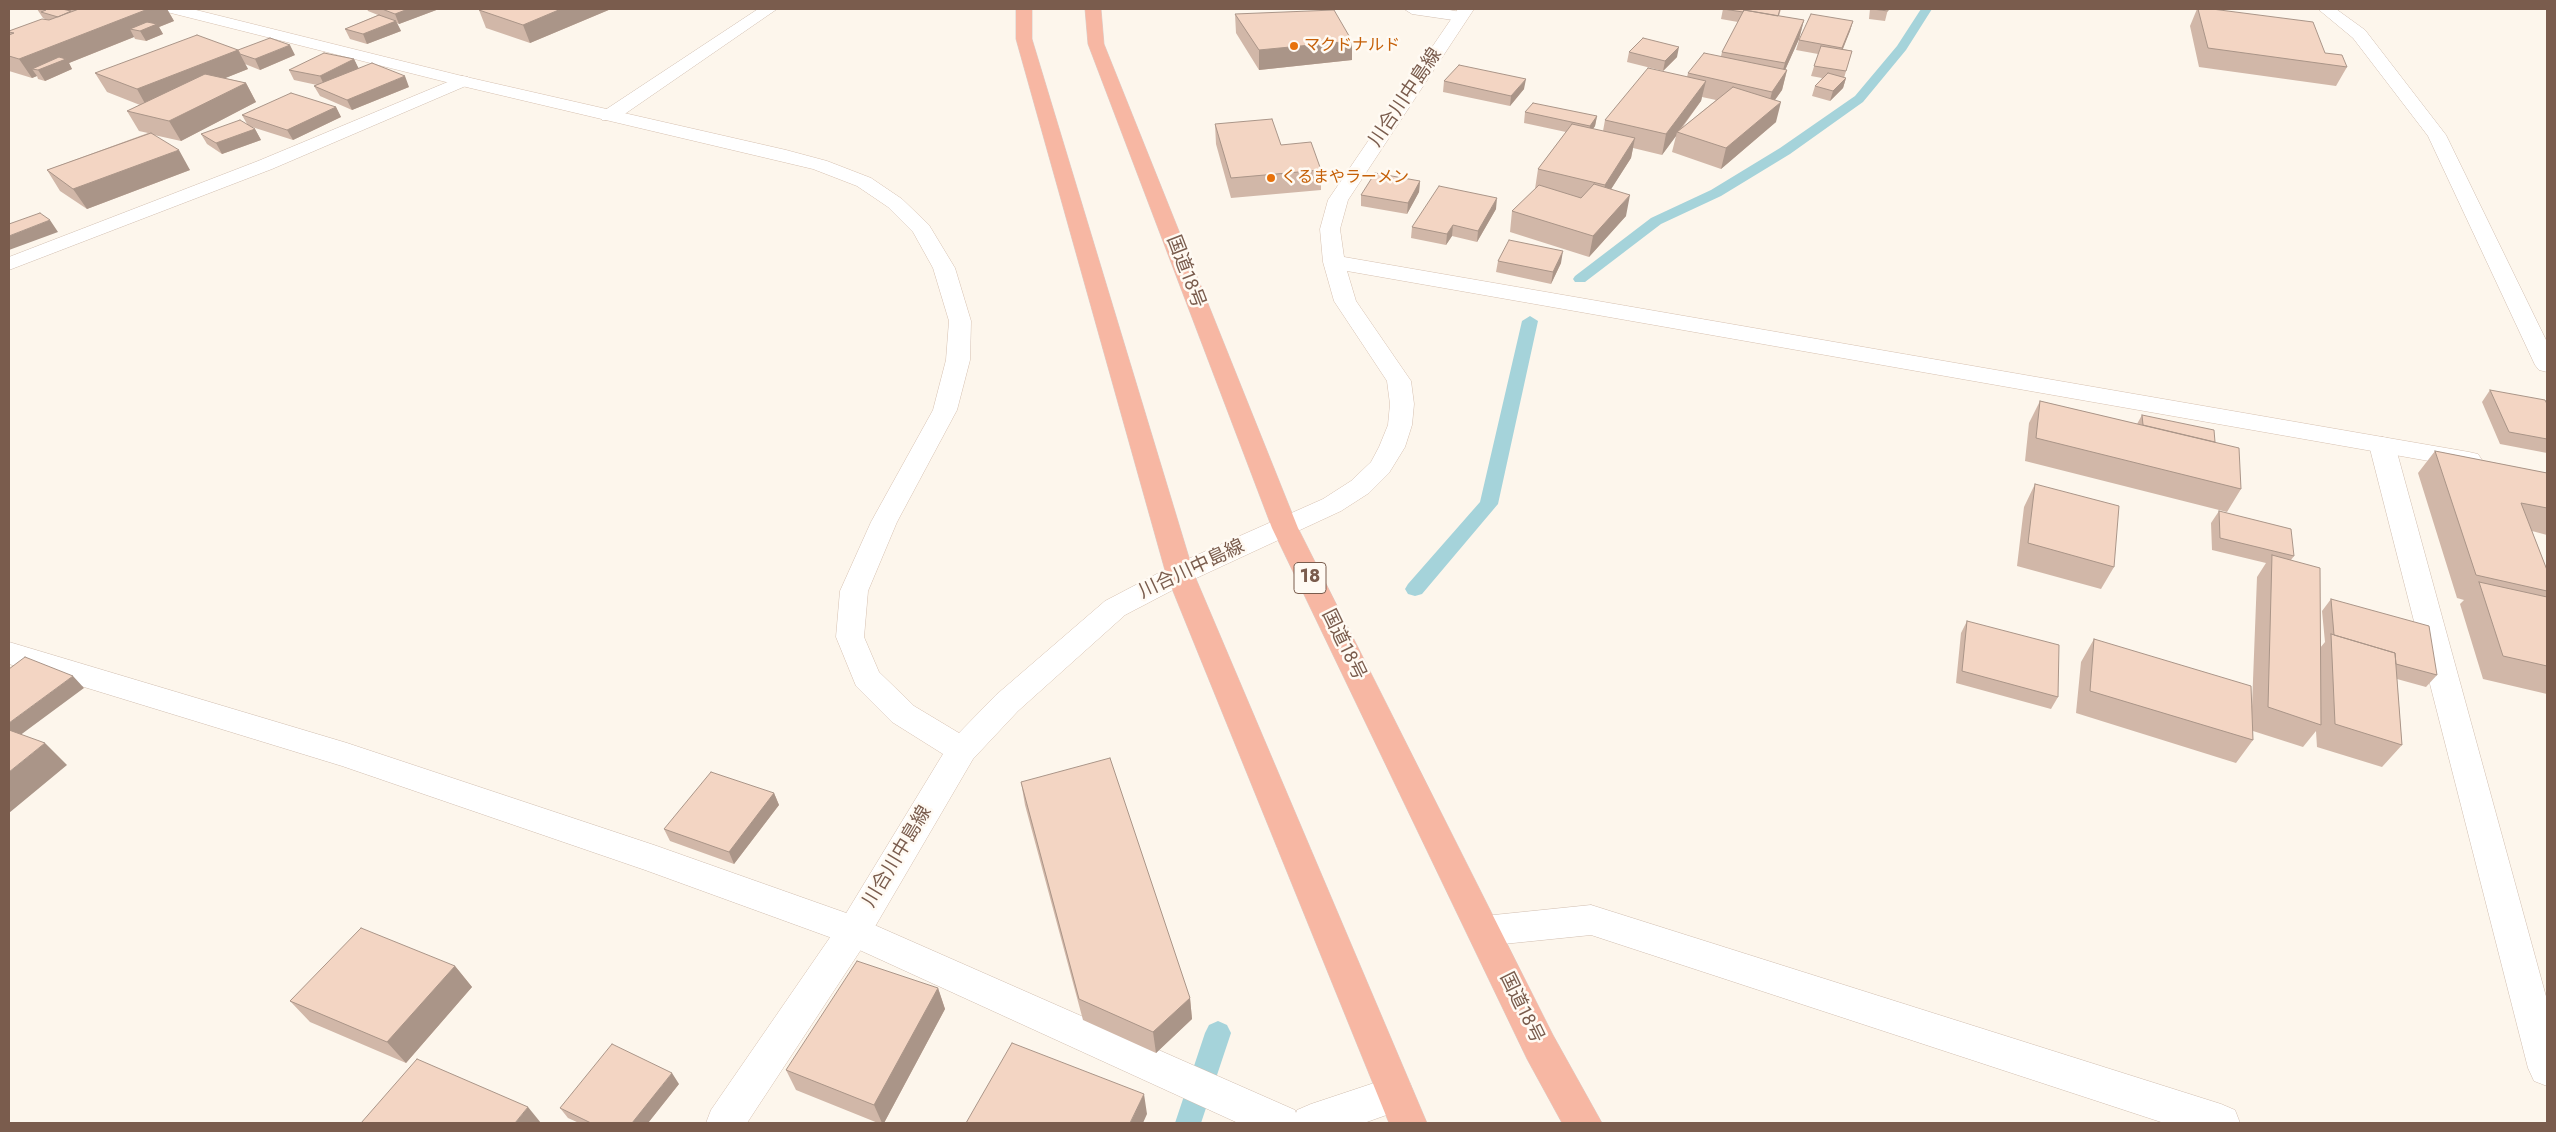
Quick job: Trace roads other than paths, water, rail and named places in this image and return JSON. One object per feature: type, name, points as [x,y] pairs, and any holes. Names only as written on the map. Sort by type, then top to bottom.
[{"type":"highway","points":[[1024,9],[1024,39],[1180,574],[1401,1109]]},
{"type":"highway","name":"国道18号","points":[[1093,9],[1096,44],[1285,528],[1540,1047],[1583,1123]]},
{"type":"street","points":[[173,9],[462,81],[820,165],[864,182],[896,203],[922,229],[944,268],[960,321],[958,360],[945,410],[884,522],[854,591],[850,637],[867,678],[903,714],[962,750]]},
{"type":"street","points":[[609,116],[769,9]]},
{"type":"street","points":[[1412,9],[1463,12]]},
{"type":"street","points":[[2326,9],[2359,34],[2437,135],[2547,365]]},
{"type":"street","name":"川合川中島線","points":[[725,1123],[854,931],[962,750],[1007,703],[1115,608],[1180,574],[1285,528],[1332,505],[1360,487],[1380,467],[1392,447],[1400,425],[1402,404],[1399,381],[1345,301],[1334,262],[1330,229],[1338,200],[1463,12]]},
{"type":"street","points":[[9,264],[265,165],[462,81]]},
{"type":"street","points":[[1334,262],[2489,464]]},
{"type":"street","points":[[2382,445],[2547,1068]]},
{"type":"street","points":[[9,653],[347,755],[654,859],[854,931],[1282,1123]]},
{"type":"street","points":[[1484,931],[1591,920],[2221,1123]]},
{"type":"street","points":[[1311,1123],[1401,1109]]},
{"type":"waterway","points":[[1580,279],[1656,221],[1716,193],[1785,151],[1859,99],[1902,48],[1926,9]]},
{"type":"waterway","points":[[1415,589],[1489,504],[1530,321]]},
{"type":"waterway","points":[[1188,1123],[1218,1033]]},
{"type":"place","name":"マクドナルド","points":[[1294,46]]},
{"type":"place","name":"くるまやラーメン","points":[[1271,178]]}]
